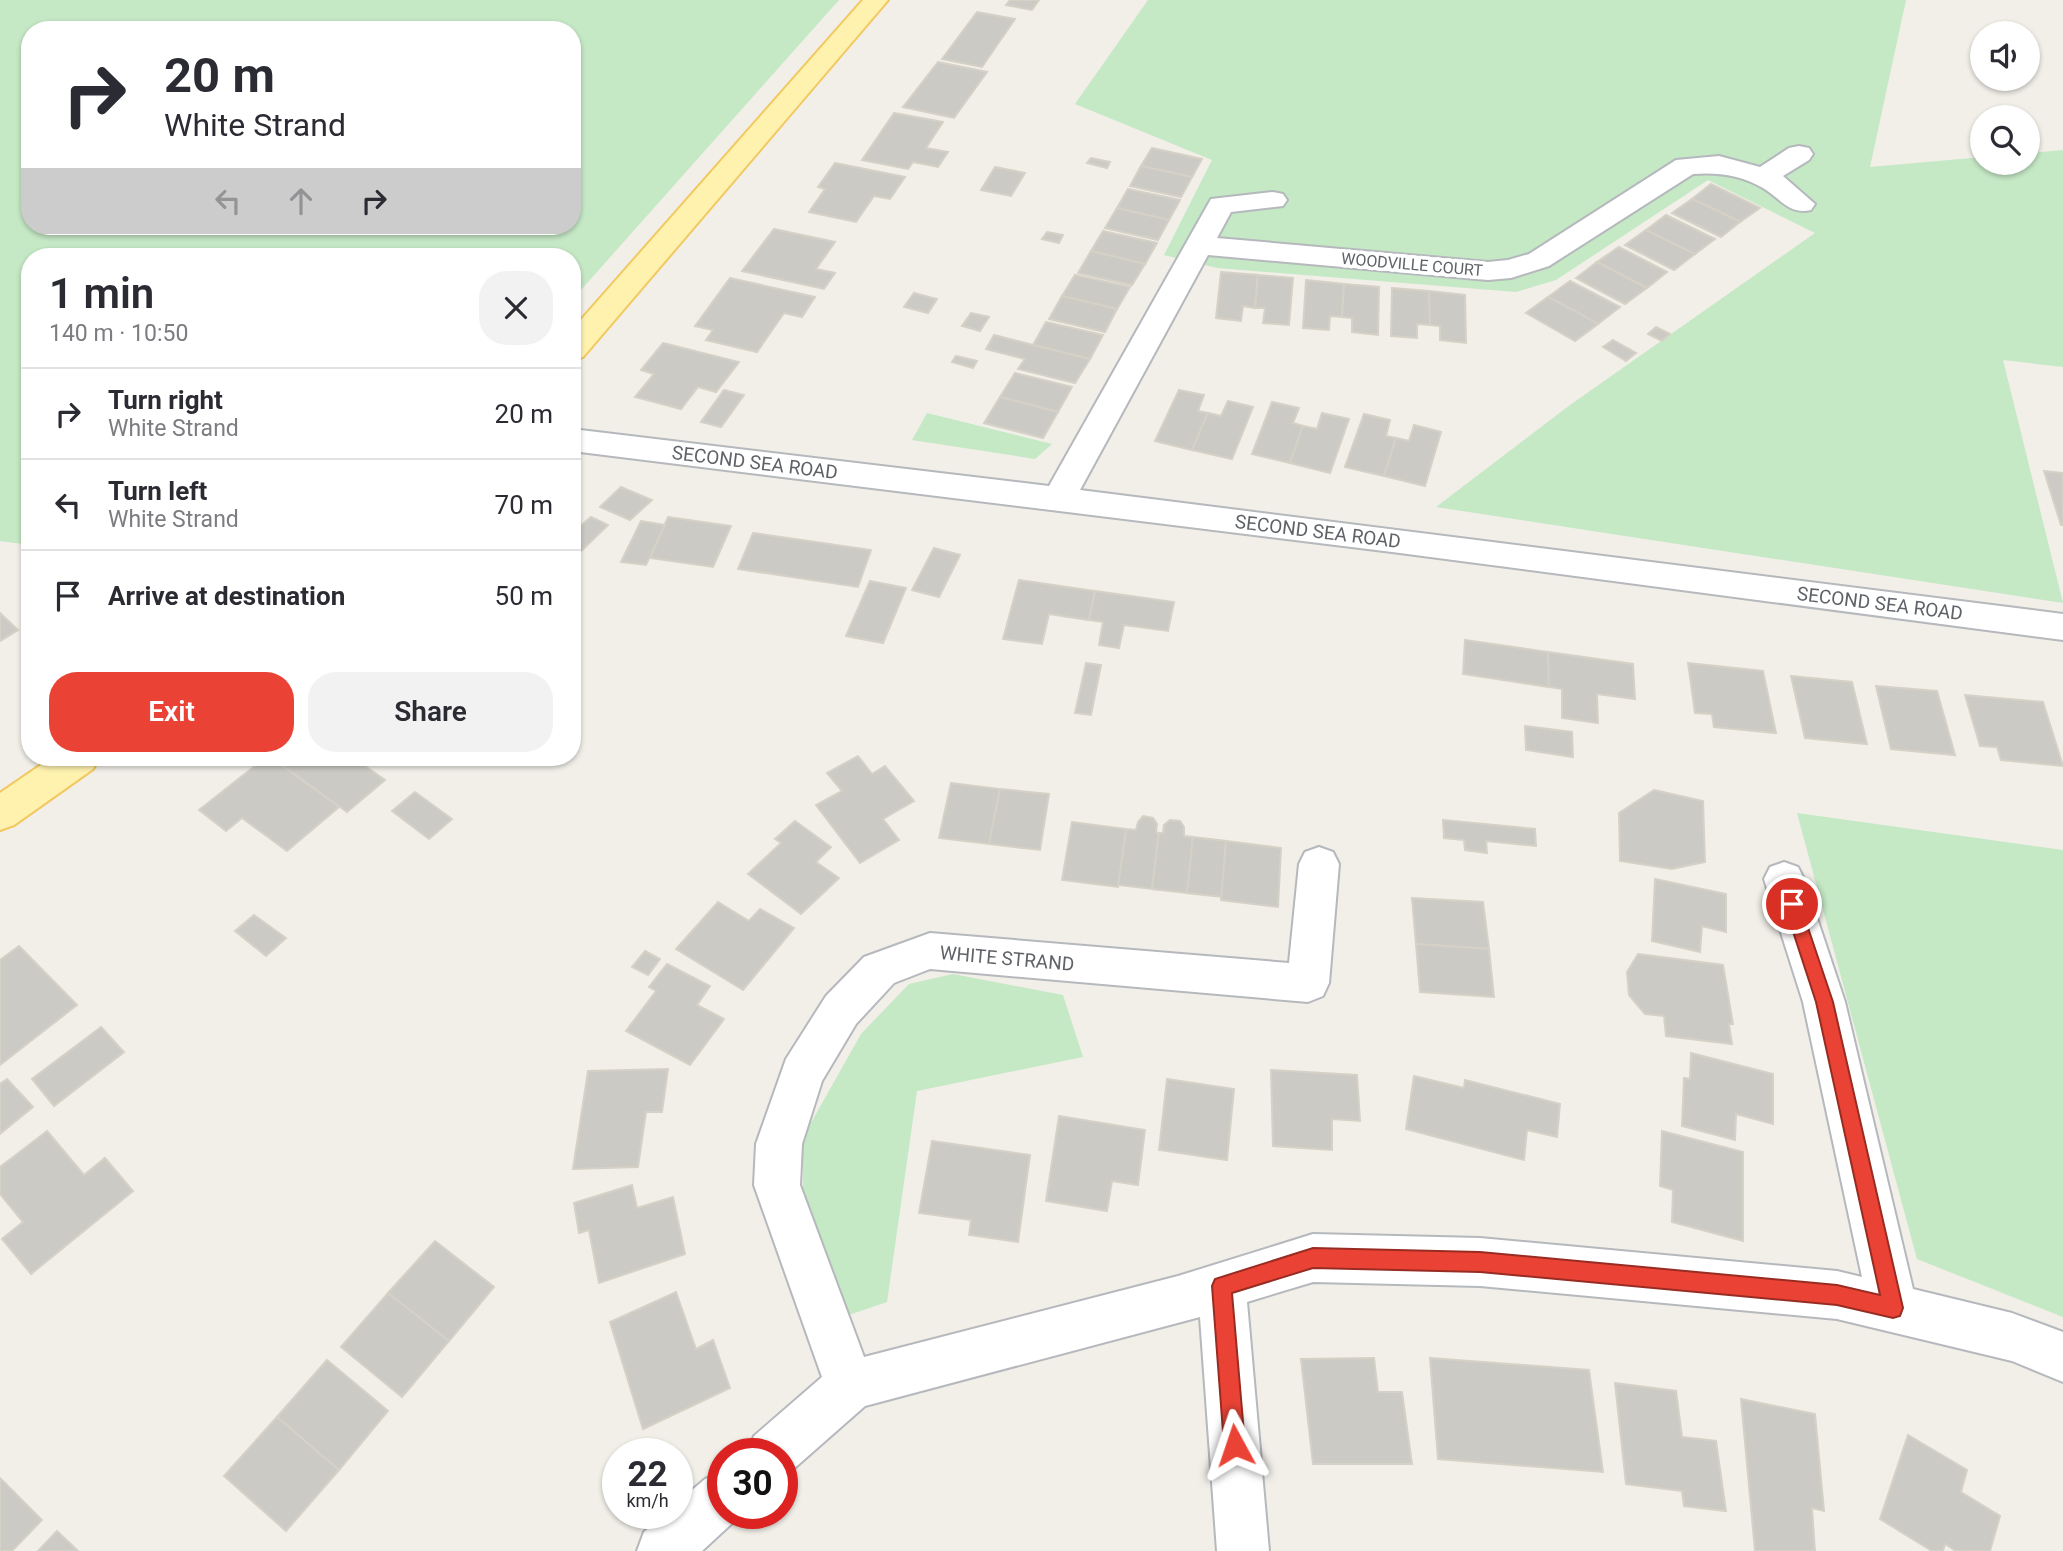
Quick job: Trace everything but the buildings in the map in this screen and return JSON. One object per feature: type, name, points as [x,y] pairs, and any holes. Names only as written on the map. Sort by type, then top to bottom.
[{"type":"main road","points":[[581,340],[876,0]]},
{"type":"main road","points":[[0,814],[69,766]]},
{"type":"street","points":[[1762,177],[1799,154]]},
{"type":"street","name":"WOODVILLE COURT","points":[[1199,245],[1488,271],[1511,269],[1539,260],[1686,166],[1719,164],[1762,177],[1773,181],[1801,204]]},
{"type":"street","points":[[1059,499],[1222,205],[1273,200]]},
{"type":"street","name":"SECOND SEA ROAD","points":[[581,441],[2063,627]]},
{"type":"street","name":"WHITE STRAND","points":[[850,1387],[777,1185],[779,1144],[802,1073],[841,1010],[878,970],[930,951],[1308,983],[1319,864]]},
{"type":"street","points":[[1784,879],[1824,1002],[1893,1308]]},
{"type":"street","points":[[791,1438],[850,1387],[900,1370],[1178,1300],[1313,1258],[1480,1262],[1837,1295],[2012,1337],[2063,1357]]},
{"type":"street","points":[[1222,1286],[1243,1551]]},
{"type":"street","points":[[663,1551],[707,1511]]},
{"type":"green space","points":[[0,0],[839,0],[581,290],[581,248],[21,248],[21,544],[0,541]]},
{"type":"green space","points":[[1148,0],[1906,0],[1870,167],[1970,158],[1970,175],[2040,175],[2040,152],[2063,150],[2063,367],[2003,360],[2063,603],[1436,507],[1570,405],[1815,233],[1708,180],[1556,280],[1516,292],[1217,268],[1164,255],[1212,160],[1075,104]]},
{"type":"green space","points":[[927,413],[1052,444],[1035,459],[912,440]]},
{"type":"green space","points":[[1797,813],[2063,850],[2063,1317],[1917,1259]]},
{"type":"green space","points":[[953,974],[1063,995],[1083,1057],[917,1091],[887,1302],[846,1316],[803,1198],[803,1137],[861,1034],[909,984]]},
{"type":"route","points":[[1235,1445],[1222,1286],[1313,1258],[1480,1262],[1837,1295],[1893,1308],[1824,1002],[1792,904]]}]
